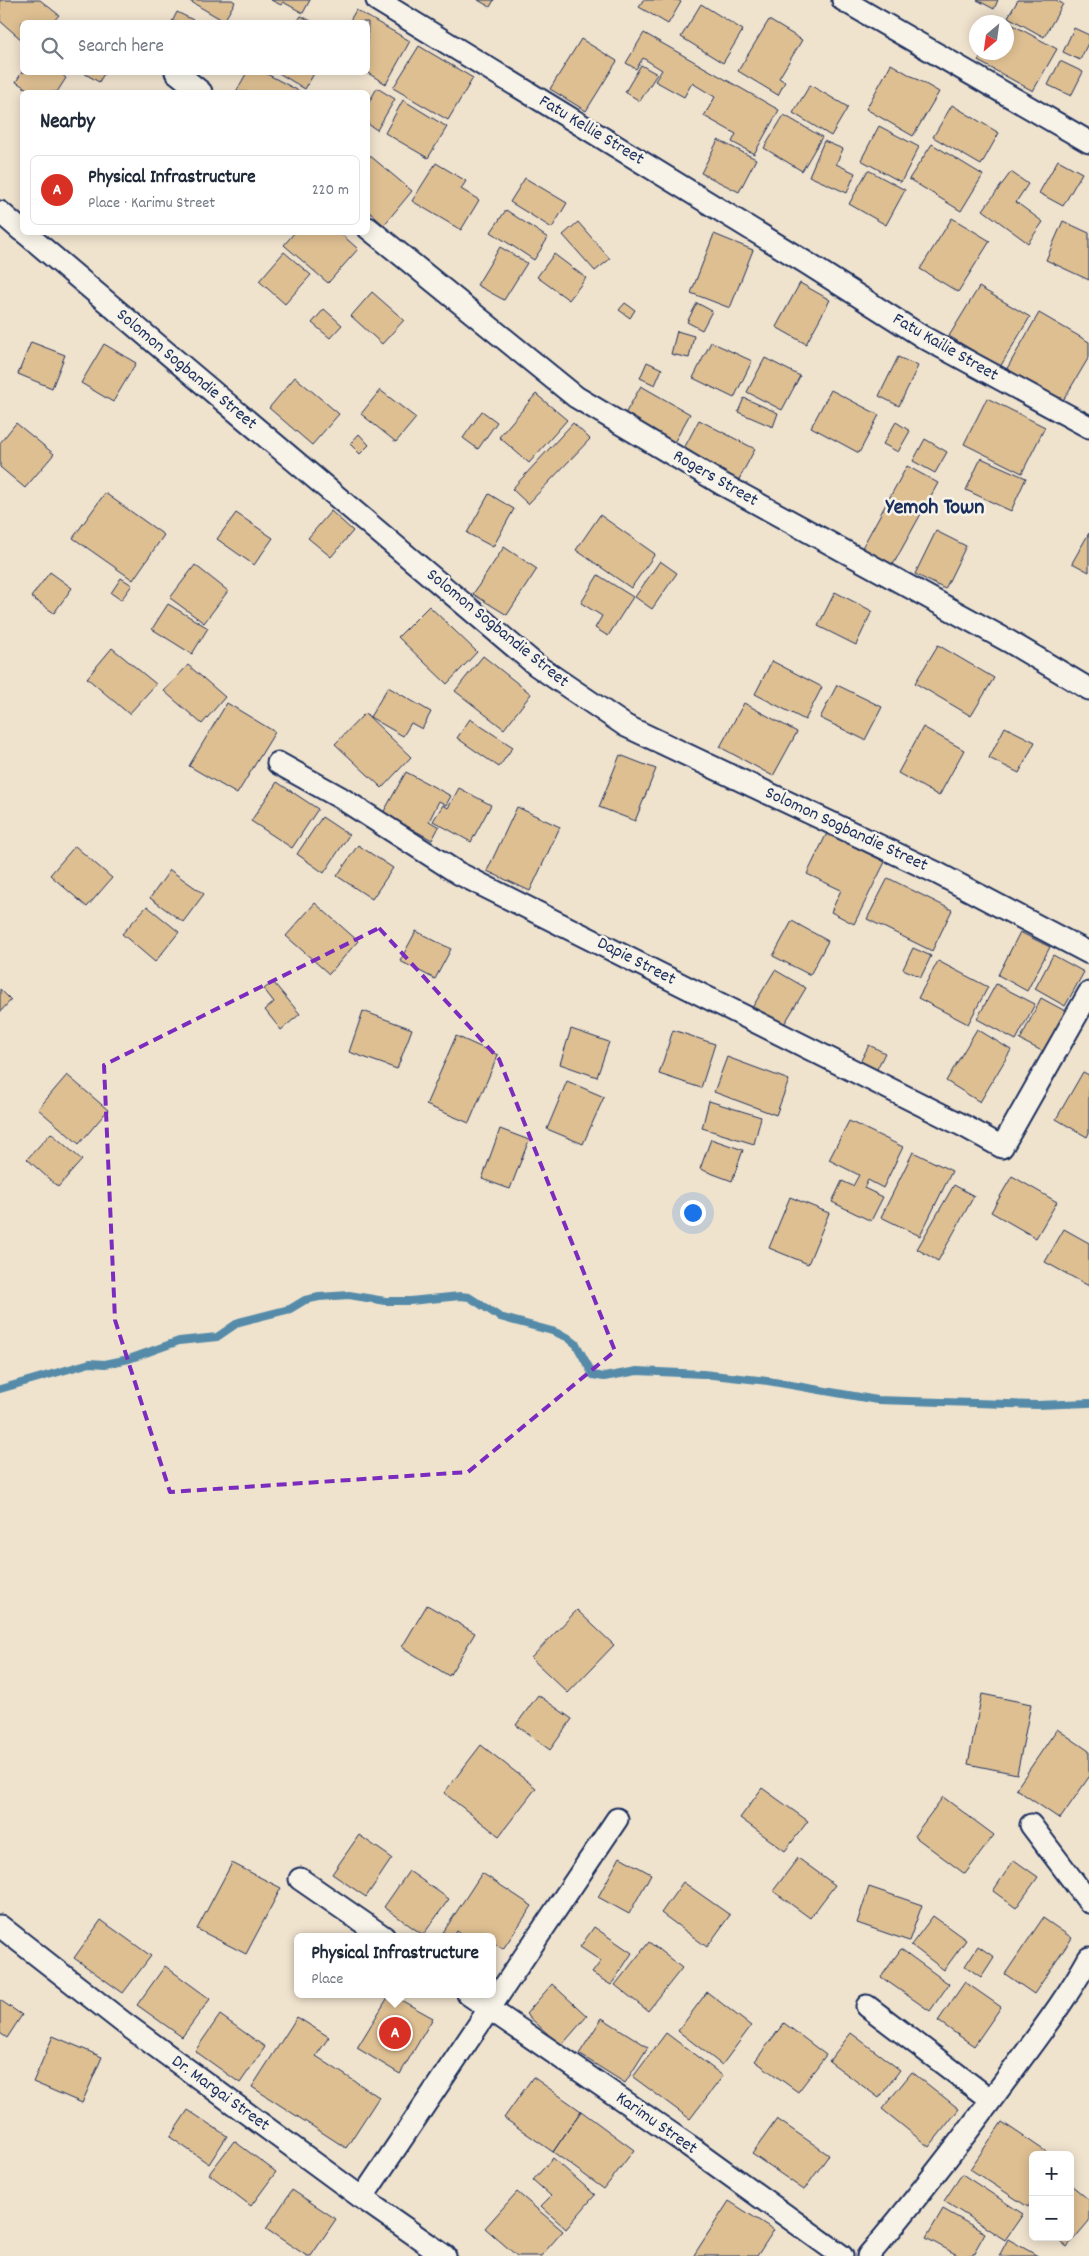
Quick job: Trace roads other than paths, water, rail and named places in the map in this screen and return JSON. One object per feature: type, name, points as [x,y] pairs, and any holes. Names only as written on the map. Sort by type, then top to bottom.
[{"type":"street","name":"Fatu Kellie Street","points":[[377,0],[805,262]]},
{"type":"street","points":[[843,0],[1088,141]]},
{"type":"street","points":[[180,75],[198,90]]},
{"type":"street","name":"Solomon Sogbandie Street","points":[[0,212],[20,229]]},
{"type":"street","name":"Rogers Street","points":[[370,230],[576,397],[722,484],[1010,642],[1089,689]]},
{"type":"street","name":"Solomon Sogbandie Street","points":[[27,235],[536,665],[626,726],[937,874],[1089,953]]},
{"type":"street","name":"Fatu Kailie Street","points":[[805,262],[923,337],[1089,427]]},
{"type":"street","name":"Dapie Street","points":[[278,762],[340,798],[458,873],[947,1117],[1002,1147],[1089,994]]},
{"type":"street","points":[[496,1998],[617,1819]]},
{"type":"street","points":[[1031,1825],[1089,1902]]},
{"type":"street","points":[[300,1879],[378,1933]]},
{"type":"street","name":"Dr. Margai Street","points":[[0,1926],[124,2023],[362,2198],[445,2256]]},
{"type":"street","points":[[868,2256],[893,2227],[991,2100],[1071,1990],[1089,1958]]},
{"type":"street","name":"Karimu Street","points":[[474,1998],[688,2144],[842,2256]]},
{"type":"street","points":[[362,2198],[496,1998]]},
{"type":"street","points":[[867,2006],[991,2100]]},
{"type":"waterway","points":[[0,1389],[90,1363],[105,1364],[129,1359],[179,1341],[217,1337],[239,1322],[290,1309],[305,1300],[319,1297],[349,1295],[385,1301],[410,1301],[460,1296],[469,1297],[500,1317],[567,1337],[576,1344],[593,1375],[604,1377],[637,1371],[703,1374],[768,1381],[877,1400],[1037,1405],[1089,1403]]},
{"type":"place","name":"Physical Infrastructure","points":[[395,2033]]},
{"type":"district","name":"Yemoh Town","points":[[935,508]]}]
